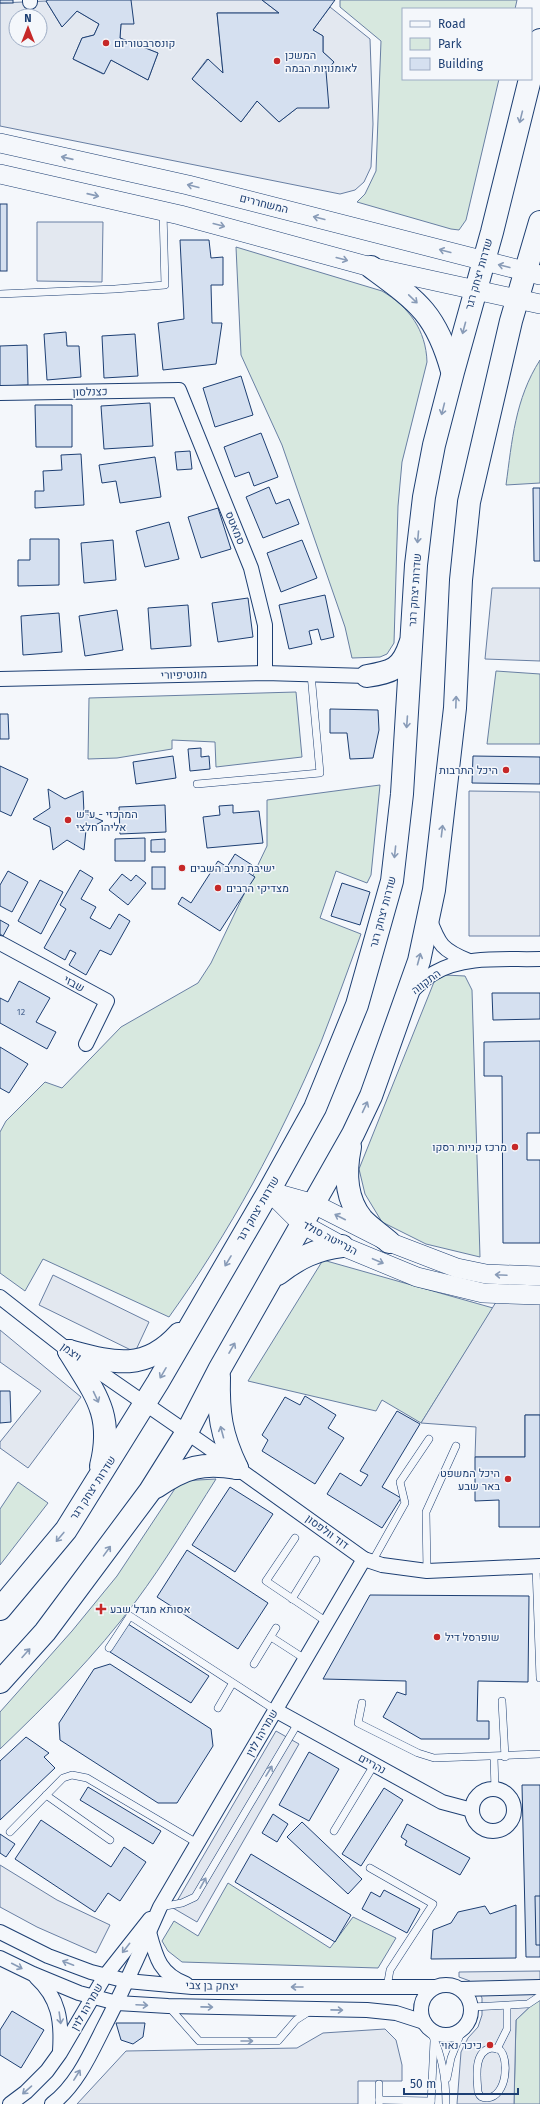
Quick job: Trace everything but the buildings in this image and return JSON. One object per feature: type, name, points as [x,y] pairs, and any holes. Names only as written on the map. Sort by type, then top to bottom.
[{"type":"main road","points":[[532,71],[540,40]]},
{"type":"main road","name":"שדרות יצחק רגר","points":[[0,1609],[66,1530],[144,1404],[269,1191],[315,1108],[357,1005],[392,881],[402,794],[419,526],[434,445],[530,80]]},
{"type":"main road","name":"המשחררים","points":[[0,143],[188,185],[533,273]]},
{"type":"main road","points":[[0,174],[163,211],[371,267],[540,304]]},
{"type":"main road","points":[[0,1682],[45,1632],[150,1491],[187,1432],[219,1370],[353,1134],[371,1096],[419,961],[436,875],[455,708],[461,587],[469,502],[517,299],[533,273],[540,222]]},
{"type":"main road","points":[[371,267],[408,294],[433,321],[446,350],[453,372]]},
{"type":"main road","points":[[367,676],[389,672],[406,658],[412,638]]},
{"type":"main road","points":[[367,676],[394,685],[408,700]]},
{"type":"main road","points":[[353,1134],[346,1168],[347,1183],[353,1203],[362,1219],[389,1242]]},
{"type":"main road","name":"הנרייטה סולד","points":[[269,1191],[314,1204],[389,1242],[457,1268],[478,1272],[540,1276]]},
{"type":"main road","name":"הנרייטה סולד","points":[[269,1191],[302,1224],[342,1246],[417,1277],[483,1293],[540,1295]]},
{"type":"main road","points":[[271,1280],[292,1263],[310,1253],[325,1248],[342,1246]]},
{"type":"main road","points":[[69,1351],[99,1359],[136,1362],[150,1357],[167,1347],[197,1314]]},
{"type":"main road","points":[[69,1351],[95,1393],[104,1418],[106,1441],[97,1481]]},
{"type":"main road","points":[[219,1370],[220,1422],[226,1446],[237,1468]]},
{"type":"main road","points":[[150,1491],[175,1474],[188,1469],[200,1466],[219,1465],[237,1468]]},
{"type":"street","name":"כצנלסון","points":[[0,393],[179,390]]},
{"type":"street","name":"סמאטס","points":[[179,390],[251,568],[265,625],[265,673]]},
{"type":"street","name":"מונטיפיורי","points":[[0,678],[265,673],[367,676]]},
{"type":"street","name":"התקווה","points":[[428,916],[441,946],[455,955],[469,961]]},
{"type":"street","name":"שבזי","points":[[0,943],[107,1001],[86,1044]]},
{"type":"street","name":"התקווה","points":[[406,997],[432,973],[447,967],[469,961],[540,959]]},
{"type":"street","name":"ויצמן","points":[[0,1297],[69,1351],[144,1404]]},
{"type":"street","name":"דוד וולפסון","points":[[144,1404],[187,1432],[368,1560],[382,1565],[427,1571],[538,1566]]},
{"type":"street","name":"שמריהו לוין","points":[[52,2104],[70,2086],[89,2055],[117,2003],[160,1907],[327,1622],[368,1560]]},
{"type":"street","name":"נהריים","points":[[275,1710],[442,1802],[472,1810]]},
{"type":"street","points":[[496,1789],[504,1792],[514,1804],[513,1818],[506,1828],[492,1832],[482,1829],[476,1824],[472,1810],[476,1798],[481,1793],[496,1789]]},
{"type":"street","name":"שמריהו לוין","points":[[10,2104],[26,2092],[47,2072],[60,2053],[105,1976],[160,1907]]},
{"type":"street","name":"יצחק בן צבי","points":[[0,1932],[48,1956],[105,1976],[127,1981],[192,1987],[434,1987]]},
{"type":"street","points":[[149,1932],[154,1951],[163,1970],[171,1977],[192,1987]]},
{"type":"street","name":"יצחק בן צבי","points":[[0,1958],[33,1974],[92,1998],[117,2003],[396,2013],[429,2030]]},
{"type":"street","points":[[33,1974],[45,1985],[56,2003],[60,2021],[60,2053]]},
{"type":"street","points":[[462,1989],[470,2000],[472,2007],[469,2022],[462,2030],[452,2035],[445,2036],[429,2030],[421,2006],[423,1998],[434,1987],[448,1984],[462,1989],[540,1987]]},
{"type":"lane","points":[[0,294],[115,289],[165,285],[163,211]]},
{"type":"lane","points":[[197,784],[320,773],[311,674]]},
{"type":"lane","points":[[368,1560],[405,1503],[400,1482],[430,1439]]},
{"type":"lane","points":[[427,1571],[426,1512],[456,1446]]},
{"type":"lane","points":[[295,1538],[266,1581],[327,1622]]},
{"type":"lane","points":[[292,1599],[316,1560]]},
{"type":"lane","points":[[538,1566],[540,1678]]},
{"type":"lane","points":[[109,1648],[130,1616],[232,1684],[275,1710]]},
{"type":"lane","points":[[254,1664],[276,1628]]},
{"type":"lane","points":[[271,1637],[305,1660]]},
{"type":"lane","points":[[218,1708],[232,1684]]},
{"type":"lane","points":[[502,1701],[505,1757]]},
{"type":"lane","points":[[362,1703],[358,1723],[418,1753],[434,1758],[505,1757],[540,1754]]},
{"type":"lane","points":[[160,1907],[182,1903],[195,1896],[298,1723]]},
{"type":"lane","points":[[494,1757],[496,1789]]},
{"type":"lane","points":[[334,1831],[374,1765]]},
{"type":"lane","points":[[10,1832],[63,1778],[72,1775],[87,1778],[197,1843]]},
{"type":"lane","points":[[46,1795],[110,1840]]},
{"type":"lane","points":[[370,1868],[433,1904],[390,1970],[387,1986]]},
{"type":"lane","points":[[472,2007],[530,2004],[540,1996]]},
{"type":"lane","points":[[168,2006],[199,2041],[278,2041],[296,2020],[313,2009]]},
{"type":"lane","points":[[497,2049],[507,2029],[507,2006]]},
{"type":"lane","points":[[429,2030],[446,2082]]},
{"type":"lane","points":[[379,2084],[379,2102],[431,2103],[429,2030]]},
{"type":"lane","points":[[446,2104],[446,2082],[451,2058],[462,2030]]},
{"type":"lane","points":[[497,2049],[504,2055],[504,2083],[498,2093],[491,2098],[484,2098],[480,2096],[478,2092],[478,2061],[481,2054],[486,2050],[497,2049]]},
{"type":"green space","points":[[340,0],[517,0],[515,8],[402,8],[402,80],[499,80],[466,220],[459,230],[357,202],[365,194],[376,171],[381,41],[340,7]]},
{"type":"green space","points":[[236,247],[382,291],[392,297],[408,312],[414,320],[423,340],[427,362],[402,462],[398,506],[394,643],[387,654],[380,657],[352,658],[345,627],[282,445],[241,355]]},
{"type":"green space","points":[[540,360],[540,483],[506,485],[513,436],[520,405],[525,390]]},
{"type":"green space","points":[[496,671],[540,674],[540,744],[487,744]]},
{"type":"green space","points":[[296,692],[302,757],[216,767],[215,742],[172,740],[172,749],[117,758],[88,759],[89,698]]},
{"type":"green space","points":[[380,785],[371,875],[367,883],[336,871],[320,918],[361,934],[321,1042],[289,1114],[252,1184],[213,1252],[169,1317],[43,1259],[25,1291],[0,1273],[0,1132],[6,1121],[45,1082],[62,1088],[121,1027],[198,983],[211,963],[267,846],[267,800]]},
{"type":"green space","points":[[445,975],[465,976],[472,990],[480,1257],[426,1244],[382,1222],[365,1194],[359,1169],[434,982]]},
{"type":"green space","points":[[323,1260],[493,1308],[421,1423],[382,1400],[376,1411],[248,1381]]},
{"type":"green space","points":[[216,1479],[157,1571],[121,1621],[71,1678],[0,1749],[0,1712],[72,1631],[117,1576],[180,1481]]},
{"type":"green space","points":[[18,1482],[48,1503],[0,1565],[0,1509]]},
{"type":"green space","points":[[228,1883],[330,1948],[353,1917],[396,1938],[378,1968],[182,1962],[168,1951],[162,1941],[174,1921],[198,1936]]},
{"type":"green space","points":[[540,1997],[540,2104],[514,2104],[516,2020]]},
{"type":"shaded area","points":[[131,0],[262,0],[279,13],[217,13],[223,73],[207,59],[192,79],[241,122],[257,101],[279,122],[297,108],[334,62],[323,52],[323,36],[313,30],[330,7],[370,39],[373,124],[371,167],[364,182],[355,190],[340,194],[0,126],[0,3],[46,1],[62,27],[77,11],[99,24],[94,35],[82,38],[73,59],[103,74],[111,60],[148,80],[158,53],[120,38],[121,24]]},
{"type":"shaded area","points":[[37,222],[103,222],[102,282],[37,281]]},
{"type":"shaded area","points":[[492,588],[540,588],[540,661],[485,659]]},
{"type":"shaded area","points":[[469,791],[540,792],[540,936],[469,936]]},
{"type":"shaded area","points":[[53,1275],[149,1322],[135,1352],[39,1305]]},
{"type":"shaded area","points":[[501,1294],[540,1295],[540,1415],[525,1415],[525,1457],[475,1457],[476,1427],[421,1423]]},
{"type":"shaded area","points":[[0,1330],[81,1397],[28,1468],[0,1448],[0,1442],[41,1391],[0,1362]]},
{"type":"shaded area","points":[[276,1731],[299,1744],[197,1922],[173,1908]]},
{"type":"shaded area","points":[[0,1865],[57,1900],[110,1925],[96,1953],[37,1927],[0,1907]]},
{"type":"shaded area","name":"כיכר נאוי","points":[[540,1971],[540,1997],[516,2020],[514,2104],[457,2104],[461,2052],[468,2038],[478,2027],[482,2015],[482,1998],[478,1990],[470,1981],[459,1977],[459,1972]]},
{"type":"shaded area","points":[[385,2029],[396,2040],[402,2065],[402,2081],[358,2081],[358,2104],[77,2104],[126,2051],[297,2048],[323,2033]]},
{"type":"place","name":"קונסרבטוריום","points":[[106,43]]},
{"type":"place","name":"המשכן לאומנויות הבמה","points":[[277,61]]},
{"type":"place","name":"היכל התרבות","points":[[506,770]]},
{"type":"place","name":"המרכזי - ע\"ש אליהו חלצי","points":[[68,820]]},
{"type":"place","name":"ישיבת נתיב השבים","points":[[182,868]]},
{"type":"place","name":"מצדיקי הרבים","points":[[218,888]]},
{"type":"place","name":"מרכז קניות רסקו","points":[[515,1147]]},
{"type":"place","name":"היכל המשפט באר שבע","points":[[508,1479]]},
{"type":"place","name":"אסותא מגדל שבע","points":[[101,1609]]},
{"type":"place","name":"שופרסל דיל","points":[[437,1637]]},
{"type":"place","name":"כיכר נאוי","points":[[490,2045]]}]
